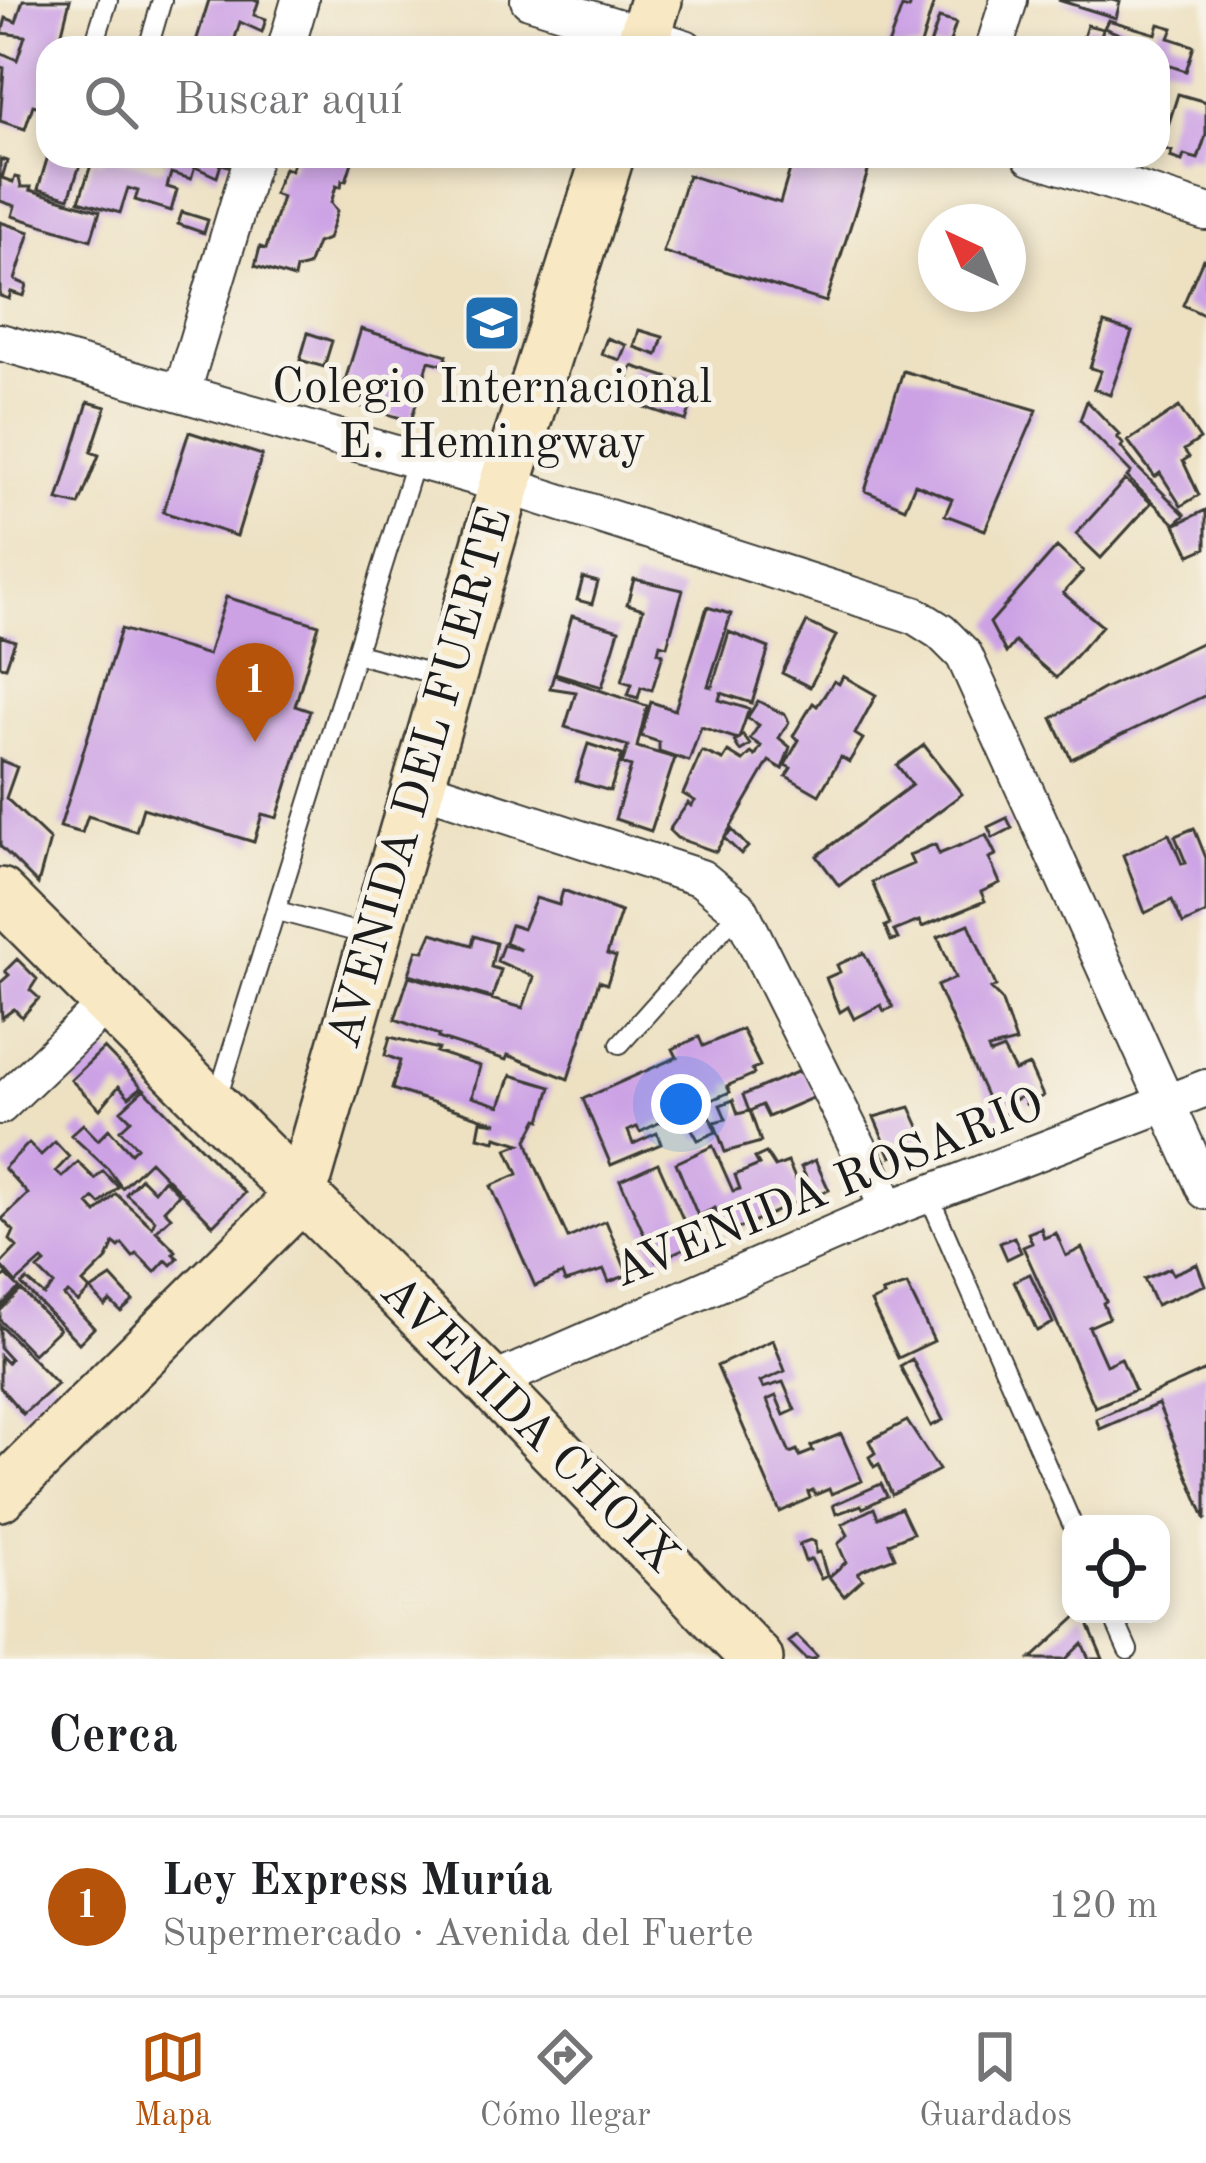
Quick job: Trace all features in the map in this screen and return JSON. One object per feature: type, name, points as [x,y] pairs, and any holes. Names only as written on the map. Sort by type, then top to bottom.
[{"type":"street","points":[[290,36],[301,0]]},
{"type":"street","points":[[530,0],[657,33]]},
{"type":"street","points":[[998,36],[1009,0]]},
{"type":"street","points":[[182,392],[249,168]]},
{"type":"street","name":"AVENIDA DEL FUERTE","points":[[297,1193],[307,1174],[505,485],[604,168]]},
{"type":"street","points":[[1068,168],[1206,212]]},
{"type":"street","points":[[0,342],[505,485],[914,615],[941,632],[964,655],[1206,1191]]},
{"type":"street","points":[[417,786],[701,878],[740,910],[889,1209]]},
{"type":"street","name":"AVENIDA CHOIX","points":[[0,894],[490,1383],[757,1659]]},
{"type":"street","points":[[0,1106],[107,1004]]},
{"type":"street","name":"AVENIDA ROSARIO","points":[[490,1383],[889,1209],[1206,1088]]},
{"type":"street","points":[[0,1495],[284,1213],[297,1193]]},
{"type":"lane","points":[[97,36],[108,0]]},
{"type":"lane","points":[[152,36],[162,0]]},
{"type":"lane","points":[[214,1110],[416,459]]},
{"type":"lane","points":[[357,654],[449,678]]},
{"type":"lane","points":[[278,910],[374,937]]},
{"type":"lane","points":[[620,1044],[740,910]]},
{"type":"lane","points":[[929,1196],[1068,1515]]},
{"type":"lane","points":[[1116,1623],[1128,1649]]},
{"type":"building","points":[[23,0],[70,0],[61,36],[36,36],[36,106],[25,129],[0,121],[4,68],[0,67],[0,52],[17,60],[25,36],[2,33],[6,18],[16,22]]},
{"type":"building","points":[[209,0],[259,0],[254,15],[266,19],[262,32],[240,22],[236,36],[198,36]]},
{"type":"building","points":[[912,0],[934,2],[924,36],[891,36],[902,7],[909,9]]},
{"type":"building","points":[[1058,0],[1113,0],[1120,2],[1116,18]]},
{"type":"building","points":[[939,18],[956,23],[952,36],[933,36]]},
{"type":"building","points":[[1108,20],[1156,34],[1159,24],[1173,28],[1170,36],[1124,36],[1104,28]]},
{"type":"building","points":[[1087,25],[1103,29],[1101,36],[1084,36]]},
{"type":"building","points":[[1170,38],[1194,46],[1186,71],[1170,66]]},
{"type":"building","points":[[1178,94],[1206,102],[1206,135],[1198,159],[1170,157],[1170,119]]},
{"type":"building","points":[[0,159],[7,161],[2,178],[13,182],[19,178],[21,187],[100,211],[91,240],[12,216],[15,206],[0,201]]},
{"type":"building","points":[[44,168],[79,168],[69,198],[38,189]]},
{"type":"building","points":[[90,168],[195,168],[191,179],[171,173],[167,187],[177,190],[171,211],[135,200],[138,191],[128,188],[120,213],[79,201]]},
{"type":"building","points":[[197,168],[220,168],[217,177]]},
{"type":"building","points":[[284,168],[350,168],[346,181],[336,186],[331,203],[337,211],[328,239],[317,243],[308,266],[296,269],[294,278],[255,266],[260,247],[266,249],[282,197],[274,194]]},
{"type":"building","points":[[790,168],[869,168],[826,302],[663,252],[688,175],[780,203]]},
{"type":"building","points":[[182,212],[208,220],[204,233],[178,224]]},
{"type":"building","points":[[0,222],[30,232],[15,280],[27,285],[24,296],[11,292],[9,299],[0,296]]},
{"type":"building","points":[[1203,259],[1206,261],[1206,316],[1183,305]]},
{"type":"building","points":[[1104,323],[1132,332],[1110,395],[1094,389],[1101,371],[1090,368]]},
{"type":"building","points":[[361,329],[447,355],[445,365],[429,361],[411,421],[339,400]]},
{"type":"building","points":[[639,330],[663,337],[657,355],[634,347]]},
{"type":"building","points":[[308,333],[332,341],[324,367],[300,360]]},
{"type":"building","points":[[607,338],[626,345],[620,360],[601,354]]},
{"type":"building","points":[[632,366],[697,387],[686,421],[621,399]]},
{"type":"building","points":[[903,371],[1037,410],[985,530],[945,515],[952,499],[915,484],[905,508],[865,491]]},
{"type":"building","points":[[1087,401],[1120,435],[1121,447],[1137,467],[1185,515],[1175,524],[1127,477],[1131,472],[1080,420]]},
{"type":"building","points":[[88,402],[106,407],[91,452],[99,455],[79,505],[58,500]]},
{"type":"building","points":[[1179,407],[1200,439],[1184,450],[1189,457],[1183,461],[1199,495],[1181,506],[1160,473],[1155,477],[1128,441]]},
{"type":"building","points":[[189,432],[262,455],[237,536],[163,512]]},
{"type":"building","points":[[1125,480],[1151,503],[1101,558],[1076,534]]},
{"type":"building","points":[[1206,510],[1206,548],[1190,555],[1175,525]]},
{"type":"building","points":[[1057,547],[1083,571],[1063,593],[1102,626],[1056,678],[1015,642],[1006,653],[990,623]]},
{"type":"building","points":[[583,578],[598,582],[592,604],[577,600]]},
{"type":"building","points":[[634,579],[683,590],[667,646],[660,644],[658,652],[663,654],[652,690],[641,687],[638,698],[628,695],[632,684],[622,681],[643,609],[627,604]]},
{"type":"building","points":[[226,597],[319,625],[295,706],[310,711],[277,818],[262,814],[254,842],[143,808],[136,831],[88,816],[82,833],[60,827],[121,629],[208,655]]},
{"type":"building","points":[[707,607],[731,614],[708,686],[712,687],[729,632],[769,648],[752,703],[721,693],[719,700],[749,709],[739,738],[743,735],[750,745],[740,751],[734,741],[738,739],[701,727],[689,761],[659,751],[659,742],[641,736],[651,702],[675,710]]},
{"type":"building","points":[[572,616],[619,630],[602,687],[555,673]]},
{"type":"building","points":[[807,622],[836,636],[810,687],[782,673]]},
{"type":"building","points":[[0,636],[15,641],[6,667],[0,666]]},
{"type":"building","points":[[1203,642],[1206,695],[1071,759],[1052,718]]},
{"type":"building","points":[[554,675],[647,706],[637,747],[675,758],[651,831],[615,819],[631,767],[622,764],[628,746],[565,727],[576,692],[550,688]]},
{"type":"building","points":[[843,676],[876,695],[855,734],[863,739],[849,762],[841,757],[819,795],[786,776],[791,768],[785,765],[799,740],[793,736],[813,703],[817,706]]},
{"type":"building","points":[[758,701],[785,715],[789,722],[779,738],[790,747],[782,769],[769,761],[725,837],[732,830],[748,847],[741,854],[724,838],[716,852],[677,838],[669,830],[688,803],[691,806],[695,801],[683,794],[702,751],[723,760],[728,752],[743,761],[751,753],[755,756],[761,746],[750,739],[759,725],[747,718]]},
{"type":"building","points":[[588,744],[622,755],[610,791],[576,781]]},
{"type":"building","points":[[924,745],[962,794],[839,886],[817,856],[912,785],[897,765]]},
{"type":"building","points":[[0,760],[17,767],[6,798],[50,840],[38,884],[0,846]]},
{"type":"building","points":[[1007,818],[1012,828],[993,838],[988,827]]},
{"type":"building","points":[[1194,828],[1206,858],[1206,913],[1183,924],[1172,900],[1145,913],[1123,855],[1169,834],[1182,864],[1186,863],[1175,836]]},
{"type":"building","points":[[986,835],[996,855],[989,858],[1000,883],[981,892],[985,901],[922,927],[919,921],[894,931],[898,939],[891,941],[885,926],[890,924],[872,882],[913,864],[909,855],[935,844],[939,854]]},
{"type":"building","points":[[563,890],[621,912],[607,954],[616,957],[607,984],[599,981],[568,1079],[508,1055],[506,1060],[438,1038],[395,1019],[409,976],[523,1008],[534,977],[497,961],[503,945],[521,950],[505,942],[511,925],[523,929],[536,898],[559,905]]},
{"type":"building","points":[[969,924],[996,986],[991,989],[1001,999],[1016,1042],[988,1049],[990,1054],[1003,1049],[1015,1071],[1029,1065],[1043,1096],[1026,1104],[1023,1096],[1006,1104],[1009,1111],[996,1118],[937,986],[955,978],[938,937]]},
{"type":"building","points":[[432,933],[472,945],[474,936],[496,943],[491,967],[501,970],[492,998],[409,974],[417,950],[424,951]]},
{"type":"building","points":[[864,953],[893,1007],[884,1011],[881,1005],[854,1019],[848,1007],[840,1012],[826,978],[840,972],[837,965]]},
{"type":"building","points":[[17,959],[37,979],[30,990],[39,998],[22,1017],[14,1009],[2,1018],[0,983]]},
{"type":"building","points":[[742,1029],[760,1066],[752,1069],[754,1074],[727,1086],[730,1092],[693,1108],[691,1103],[640,1132],[637,1127],[628,1131],[633,1144],[657,1133],[661,1144],[611,1165],[583,1099],[677,1057],[673,1049],[699,1037],[703,1046]]},
{"type":"building","points":[[390,1037],[480,1066],[472,1097],[500,1106],[511,1075],[551,1087],[541,1120],[527,1140],[534,1162],[568,1238],[606,1221],[628,1275],[609,1282],[604,1270],[565,1282],[562,1274],[535,1286],[491,1186],[518,1174],[507,1149],[520,1144],[478,1137],[481,1121],[497,1123],[392,1089],[400,1061],[385,1055]]},
{"type":"building","points":[[104,1048],[142,1087],[129,1097],[119,1086],[100,1109],[71,1080]]},
{"type":"building","points":[[804,1069],[817,1096],[768,1117],[762,1105],[750,1111],[761,1142],[725,1152],[714,1122],[726,1119],[720,1105],[733,1100],[738,1114],[749,1111],[743,1095]]},
{"type":"building","points":[[144,1089],[245,1193],[213,1225],[150,1161],[122,1188],[71,1135],[83,1124],[98,1140],[109,1129],[131,1153],[137,1147],[120,1130],[131,1120],[121,1110]]},
{"type":"building","points":[[910,1107],[926,1142],[891,1157],[874,1117]]},
{"type":"building","points":[[707,1111],[716,1132],[698,1140],[687,1120]]},
{"type":"building","points":[[55,1142],[69,1157],[56,1171],[62,1177],[78,1162],[95,1179],[103,1171],[118,1187],[100,1204],[94,1198],[88,1204],[96,1213],[116,1194],[152,1227],[155,1220],[126,1194],[141,1178],[154,1191],[164,1179],[179,1194],[164,1210],[171,1217],[156,1231],[176,1251],[173,1254],[178,1258],[171,1265],[166,1260],[155,1272],[137,1254],[133,1257],[122,1244],[114,1243],[107,1259],[83,1283],[90,1290],[78,1302],[68,1293],[64,1296],[94,1328],[79,1343],[22,1285],[27,1280],[44,1295],[54,1285],[38,1269],[45,1263],[42,1260],[16,1283],[0,1265],[17,1247],[10,1240],[14,1231],[2,1219],[28,1194],[4,1168],[29,1143],[41,1155]]},
{"type":"building","points":[[713,1146],[733,1191],[740,1189],[735,1175],[759,1165],[755,1158],[766,1153],[775,1167],[788,1162],[804,1199],[726,1234],[715,1208],[698,1216],[676,1163]]},
{"type":"building","points":[[815,1160],[829,1190],[815,1196],[801,1167]]},
{"type":"building","points":[[658,1163],[694,1244],[656,1261],[620,1180]]},
{"type":"building","points":[[1041,1228],[1044,1238],[1056,1233],[1066,1256],[1082,1248],[1109,1318],[1089,1327],[1106,1365],[1121,1358],[1135,1390],[1095,1407],[1023,1247],[1032,1243],[1028,1233]]},
{"type":"building","points":[[1014,1237],[1021,1252],[1007,1259],[1000,1243]]},
{"type":"building","points":[[1197,1264],[1205,1285],[1156,1305],[1144,1279]]},
{"type":"building","points":[[1030,1274],[1053,1323],[1037,1331],[1014,1281]]},
{"type":"building","points":[[6,1275],[19,1288],[0,1307],[0,1280]]},
{"type":"building","points":[[111,1277],[133,1301],[121,1312],[110,1301],[105,1306],[91,1290]]},
{"type":"building","points":[[907,1285],[934,1341],[898,1358],[871,1302]]},
{"type":"building","points":[[21,1290],[59,1329],[33,1354],[0,1320],[0,1311]]},
{"type":"building","points":[[0,1325],[57,1384],[23,1414],[0,1387],[0,1356],[7,1363],[10,1359],[0,1348]]},
{"type":"building","points":[[773,1340],[785,1371],[760,1382],[763,1388],[783,1382],[795,1410],[784,1415],[776,1396],[767,1400],[790,1453],[797,1450],[800,1456],[813,1451],[811,1446],[841,1434],[862,1481],[831,1494],[829,1489],[815,1495],[813,1490],[808,1492],[810,1498],[780,1512],[717,1366]]},
{"type":"building","points":[[912,1359],[943,1420],[931,1426],[900,1366]]},
{"type":"building","points":[[1206,1370],[1206,1520],[1158,1404],[1100,1429],[1096,1419]]},
{"type":"building","points":[[907,1421],[939,1470],[892,1495],[879,1464],[874,1467],[869,1457],[875,1453],[869,1441]]},
{"type":"building","points":[[881,1484],[887,1496],[836,1514],[833,1505]]},
{"type":"building","points":[[874,1508],[878,1518],[901,1508],[913,1533],[889,1543],[895,1557],[862,1570],[858,1574],[863,1579],[844,1596],[829,1577],[846,1562],[838,1544],[848,1535],[842,1524]]},
{"type":"building","points":[[815,1542],[816,1553],[820,1552],[827,1576],[821,1579],[811,1559],[805,1561],[799,1544]]},
{"type":"building","points":[[1070,1623],[1088,1623],[1103,1659],[1089,1659],[1082,1643],[1066,1659],[1031,1659]]},
{"type":"building","points":[[797,1636],[817,1656],[814,1659],[806,1659],[789,1642]]},
{"type":"place","name":"Colegio Internacional E. Hemingway","points":[[492,323]]},
{"type":"place","name":"Ley Express Murúa","points":[[255,742]]}]
